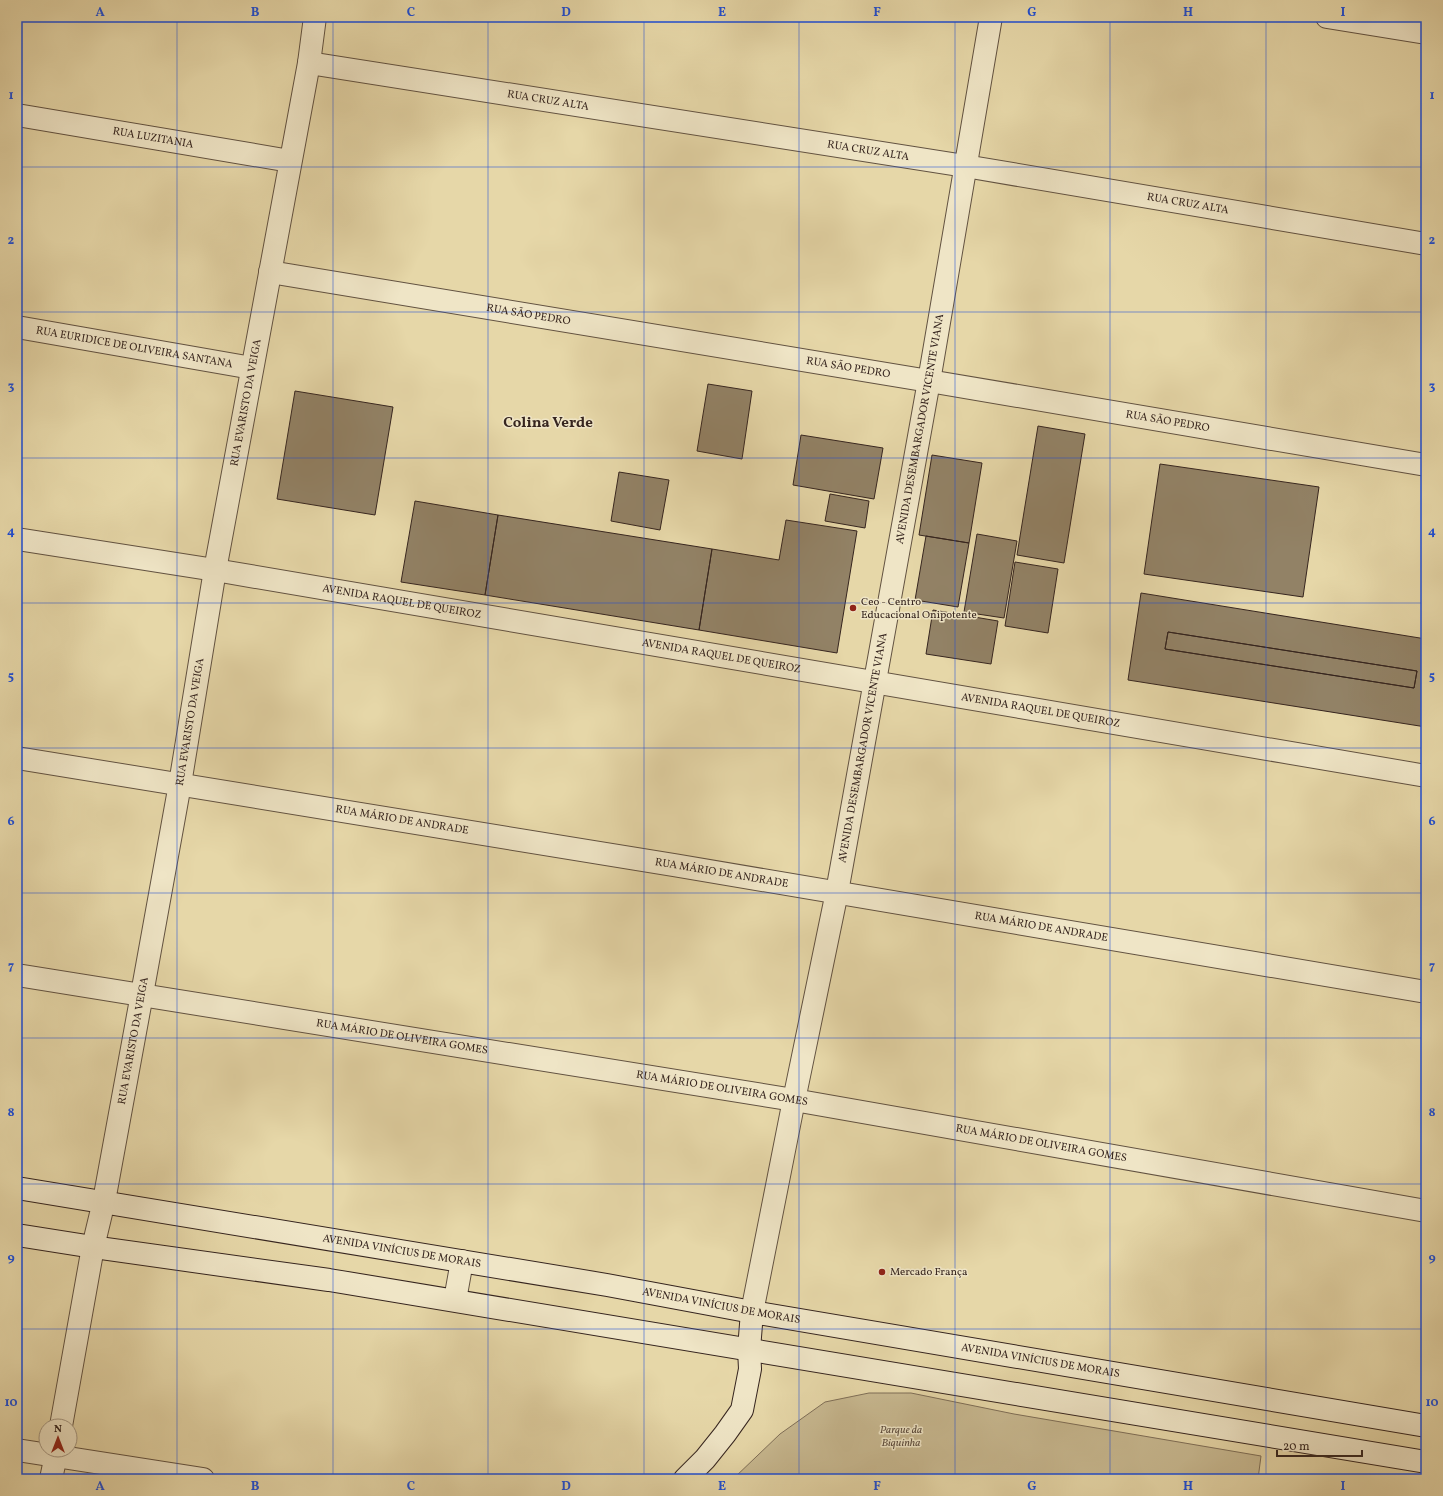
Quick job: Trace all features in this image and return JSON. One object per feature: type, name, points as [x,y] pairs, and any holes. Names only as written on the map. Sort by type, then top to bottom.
[{"type":"street","name":"RUA EVARISTO DA VEIGA","points":[[62,1418],[93,1247],[104,1201],[180,784],[215,570],[309,63],[315,17]]},
{"type":"street","name":"AVENIDA DESEMBARGADOR VICENTE VIANA","points":[[685,1479],[705,1459],[742,1410],[750,1368],[749,1349],[752,1312],[837,892],[929,381],[991,17]]},
{"type":"street","points":[[1327,17],[1426,33]]},
{"type":"street","name":"RUA CRUZ ALTA","points":[[309,63],[965,166],[1426,244]]},
{"type":"street","name":"RUA LUZITANIA","points":[[17,114],[290,161]]},
{"type":"street","name":"RUA SÃO PEDRO","points":[[270,272],[1426,465]]},
{"type":"street","name":"RUA EURIDICE DE OLIVEIRA SANTANA","points":[[17,327],[252,368]]},
{"type":"street","name":"AVENIDA RAQUEL DE QUEIROZ","points":[[17,538],[215,570],[1426,776]]},
{"type":"street","name":"RUA MÁRIO DE ANDRADE","points":[[17,758],[837,892],[1426,992]]},
{"type":"street","name":"RUA MÁRIO DE OLIVEIRA GOMES","points":[[17,975],[794,1100],[1426,1211]]},
{"type":"street","name":"AVENIDA VINÍCIUS DE MORAIS","points":[[17,1188],[104,1201],[462,1261],[752,1312],[1426,1426]]},
{"type":"street","points":[[17,1235],[329,1280],[455,1300],[1426,1462]]},
{"type":"street","points":[[455,1300],[462,1261]]},
{"type":"street","points":[[17,1450],[38,1452]]},
{"type":"street","points":[[78,1457],[203,1479]]},
{"type":"street","points":[[51,1479],[55,1458]]},
{"type":"green space","name":"Parque da Biquinha","points":[[869,1393],[911,1393],[1014,1414],[1261,1456],[1258,1479],[733,1479],[780,1434],[825,1402]]},
{"type":"building","points":[[708,384],[752,391],[742,459],[697,451]]},
{"type":"building","points":[[295,391],[393,407],[375,515],[277,499]]},
{"type":"building","points":[[1038,426],[1085,434],[1064,563],[1017,555]]},
{"type":"building","points":[[801,435],[883,448],[874,499],[793,485]]},
{"type":"building","points":[[932,455],[982,463],[969,543],[919,535]]},
{"type":"building","points":[[1160,464],[1319,487],[1303,597],[1144,574]]},
{"type":"building","points":[[619,472],[669,480],[660,530],[611,521]]},
{"type":"building","points":[[830,494],[869,501],[865,528],[825,521]]},
{"type":"building","points":[[415,501],[498,515],[485,595],[401,582]]},
{"type":"building","points":[[498,515],[712,549],[699,630],[485,595]]},
{"type":"building","points":[[786,520],[857,531],[837,653],[699,630],[712,549],[779,560]]},
{"type":"building","points":[[977,534],[1017,541],[1004,618],[964,612]]},
{"type":"building","points":[[926,536],[969,543],[958,607],[915,600]]},
{"type":"building","points":[[1015,562],[1058,569],[1048,633],[1005,626]]},
{"type":"building","points":[[1141,593],[1426,639],[1426,727],[1128,680]],"holes":[[[1168,632],[1417,671],[1414,688],[1165,649]]]},
{"type":"building","points":[[933,610],[998,621],[991,664],[926,654]]},
{"type":"building","points":[[1168,632],[1417,671],[1414,688],[1165,649]]},
{"type":"place","name":"Ceo - Centro Educacional Onipotente","points":[[853,608]]},
{"type":"place","name":"Mercado França","points":[[882,1272]]},
{"type":"district","name":"Colina Verde","points":[[548,423]]}]
